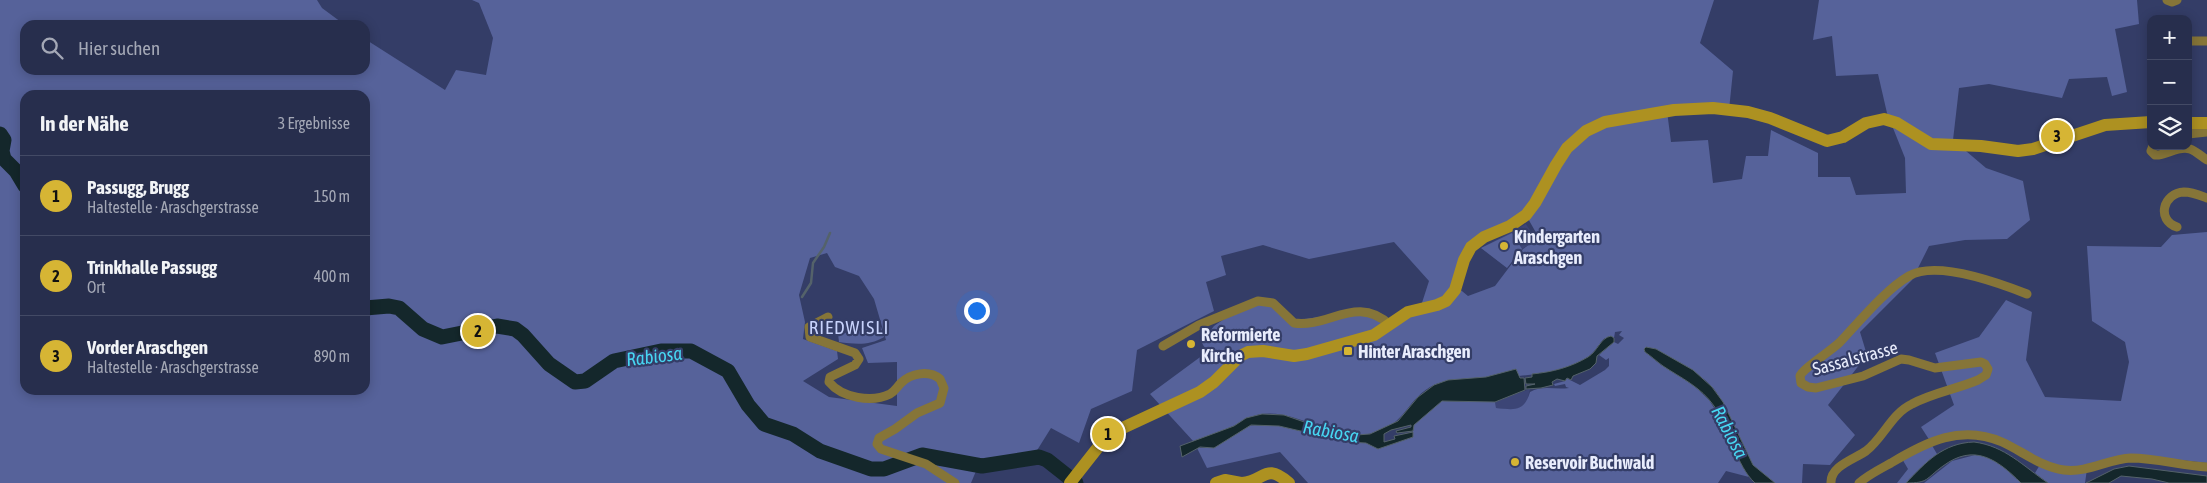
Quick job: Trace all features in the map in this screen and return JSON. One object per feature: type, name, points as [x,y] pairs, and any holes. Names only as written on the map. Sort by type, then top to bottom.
[{"type":"street","points":[[2167,0],[2172,2],[2178,0]]},
{"type":"street","points":[[2192,40],[2207,41]]},
{"type":"street","points":[[1070,483],[1103,442],[1114,432],[1200,392],[1244,354],[1259,351],[1288,355],[1307,354],[1374,335],[1408,312],[1437,305],[1449,298],[1457,287],[1464,260],[1471,247],[1484,237],[1510,226],[1526,215],[1536,203],[1567,148],[1586,131],[1609,121],[1674,110],[1719,108],[1748,112],[1770,118],[1820,139],[1831,141],[1842,137],[1866,122],[1884,119],[1897,123],[1931,144],[1981,146],[2018,151],[2033,149],[2105,125],[2147,122]]},
{"type":"street","points":[[2192,123],[2207,123]]},
{"type":"street","points":[[2192,134],[2207,132]]},
{"type":"street","points":[[2151,150],[2155,155],[2179,150]]},
{"type":"street","points":[[2191,150],[2207,160]]},
{"type":"street","points":[[2177,227],[2168,222],[2164,214],[2164,206],[2169,198],[2184,192],[2207,198]]},
{"type":"street","name":"Sassalstrasse","points":[[1831,483],[1831,477],[1836,471],[1868,450],[1896,416],[1906,407],[1978,380],[1986,375],[1988,369],[1985,364],[1980,362],[1938,368],[1909,360],[1901,360],[1863,376],[1816,388],[1808,387],[1801,383],[1800,376],[1803,370],[1828,353],[1895,287],[1916,273],[1929,271],[1969,275],[2027,294]]},
{"type":"street","points":[[1163,346],[1199,325],[1261,300],[1273,303],[1290,322],[1296,324],[1341,314],[1364,312],[1380,317],[1390,325]]},
{"type":"street","points":[[828,318],[810,326],[808,332],[810,337],[855,353],[859,358],[855,365],[830,376],[828,380],[831,385],[846,393],[868,398],[889,394],[915,374],[930,374],[940,379],[944,388],[940,403],[917,413],[879,438],[877,446],[920,462],[955,483]]},
{"type":"street","points":[[1859,483],[1921,445],[1938,438],[1961,435],[1983,436],[1998,440],[2041,463],[2062,470],[2082,469],[2131,458],[2207,467]]},
{"type":"street","points":[[1216,483],[1225,480],[1242,483],[1249,482],[1271,472],[1280,475],[1289,483]]},
{"type":"shaded area","points":[[0,0],[317,0],[322,8],[338,20],[20,20],[20,75],[370,75],[370,42],[445,90],[456,70],[486,75],[493,38],[479,3],[472,0],[1714,0],[1700,43],[1733,71],[1729,110],[1667,111],[1671,142],[1708,140],[1713,183],[1742,179],[1746,156],[1768,156],[1771,130],[1818,153],[1818,177],[1850,177],[1856,195],[1906,193],[1905,158],[1887,113],[1878,74],[1836,76],[1832,36],[1813,40],[1819,0],[2137,0],[2139,24],[2115,29],[2127,92],[2112,96],[2107,77],[2069,79],[2062,98],[1989,84],[1959,88],[1953,140],[1986,168],[2023,181],[2030,220],[2007,239],[1965,240],[1929,246],[1912,280],[1860,332],[1867,355],[1828,405],[1855,435],[1830,465],[1803,464],[1802,483],[1775,483],[1764,477],[1747,454],[1727,411],[1713,388],[1700,376],[1656,349],[1645,348],[1644,351],[1661,365],[1688,380],[1709,400],[1723,422],[1749,477],[1726,471],[1718,483],[1308,483],[1280,452],[1207,468],[1197,448],[1214,448],[1245,427],[1255,425],[1279,426],[1348,442],[1366,443],[1378,449],[1413,437],[1413,425],[1442,401],[1495,402],[1496,408],[1518,408],[1528,399],[1530,392],[1544,388],[1569,388],[1565,384],[1555,386],[1554,384],[1565,381],[1566,378],[1580,385],[1605,370],[1609,366],[1609,358],[1606,360],[1599,355],[1614,342],[1618,344],[1624,338],[1619,335],[1622,331],[1615,332],[1614,338],[1605,338],[1589,356],[1573,365],[1555,370],[1519,376],[1515,369],[1486,377],[1451,380],[1437,384],[1422,393],[1389,426],[1368,434],[1354,435],[1341,433],[1288,416],[1261,414],[1194,442],[1150,394],[1207,352],[1202,343],[1209,340],[1207,335],[1214,326],[1263,300],[1290,321],[1356,312],[1390,325],[1420,309],[1429,281],[1394,242],[1309,259],[1263,245],[1221,256],[1226,275],[1206,282],[1214,311],[1137,350],[1132,391],[1091,409],[1079,443],[1051,428],[1031,460],[976,471],[971,483],[0,483]],"holes":[[[1526,215],[1539,238],[1523,249],[1495,286],[1468,296],[1457,287],[1479,240]],[[827,253],[835,267],[859,276],[874,299],[886,340],[862,348],[868,363],[897,362],[897,406],[829,397],[803,381],[838,359],[837,351],[803,339],[805,322],[799,295],[810,258]]]},
{"type":"shaded area","name":"Kindergarten Araschgen","points":[[1526,224],[1536,240],[1522,249],[1507,268],[1481,248]]},
{"type":"shaded area","points":[[2207,232],[2207,463],[2137,455],[2087,469],[2085,483],[2048,483],[2035,473],[2041,463],[1983,436],[1930,442],[1937,454],[1906,483],[1897,483],[1908,469],[1901,457],[1930,441],[1921,427],[1954,405],[1935,353],[1979,337],[2006,300],[2032,312],[2026,360],[2045,397],[2121,401],[2129,362],[2125,342],[2092,321],[2087,246],[2161,247],[2172,235]]},
{"type":"shaded area","name":"Kindergarten Araschgen","points":[[1512,233],[1522,249],[1507,268],[1481,248]]},
{"type":"shaded area","points":[[881,327],[884,337],[873,342],[856,344],[839,342],[838,334]]},
{"type":"shaded area","points":[[1530,389],[1527,402],[1521,408],[1514,410],[1496,408],[1495,402]]},
{"type":"shaded area","points":[[1975,455],[1995,461],[2021,483],[1924,483],[1952,461]]},
{"type":"water","points":[[1611,336],[1614,338],[1614,342],[1597,356],[1596,363],[1590,369],[1573,376],[1571,380],[1567,378],[1565,381],[1557,379],[1552,382],[1553,385],[1526,389],[1526,386],[1535,384],[1526,384],[1525,378],[1532,377],[1532,374],[1547,372],[1582,361],[1604,339]]},
{"type":"water","points":[[1646,347],[1656,349],[1693,370],[1712,387],[1723,402],[1753,465],[1775,483],[1755,483],[1743,467],[1719,415],[1709,399],[1697,388],[1645,352],[1644,349]]},
{"type":"water","points":[[1516,369],[1520,378],[1524,378],[1525,390],[1495,402],[1442,401],[1414,425],[1413,431],[1397,433],[1396,431],[1411,427],[1411,425],[1391,430],[1384,434],[1384,442],[1395,439],[1394,436],[1413,432],[1413,437],[1378,449],[1366,443],[1348,442],[1279,426],[1251,425],[1214,448],[1200,447],[1182,457],[1180,446],[1234,426],[1246,418],[1262,414],[1284,415],[1313,425],[1356,435],[1370,434],[1398,421],[1418,397],[1434,385],[1448,380],[1486,377]]},
{"type":"water","points":[[1963,443],[1985,444],[2004,452],[2048,483],[2021,483],[1994,461],[1975,455],[1954,459],[1923,481],[1906,483],[1928,461],[1944,450]]},
{"type":"water","points":[[2129,466],[2207,476],[2207,483],[2169,483],[2152,479],[2121,476],[2109,483],[2086,483],[2114,469]]},
{"type":"waterway","name":"Rabiosa","points":[[0,134],[4,140],[2,151],[4,159],[20,178]]},
{"type":"waterway","points":[[802,297],[811,283],[813,263],[824,247],[830,233]]},
{"type":"waterway","name":"Rabiosa","points":[[370,308],[389,306],[399,308],[423,329],[442,337],[497,326],[515,329],[523,335],[549,364],[575,382],[585,381],[614,361],[661,351],[691,351],[728,371],[748,405],[764,424],[793,434],[820,451],[871,469],[884,469],[922,455],[982,466],[1039,457],[1047,460],[1076,483]]},
{"type":"place","name":"Vorder Araschgen","points":[[2057,136]]},
{"type":"place","name":"Kindergarten Araschgen","points":[[1504,246]]},
{"type":"place","name":"Trinkhalle Passugg","points":[[478,331]]},
{"type":"place","name":"Reformierte Kirche","points":[[1191,344]]},
{"type":"place","name":"Hinter Araschgen","points":[[1348,351]]},
{"type":"place","name":"Passugg, Brugg","points":[[1108,434]]},
{"type":"place","name":"Reservoir Buchwald","points":[[1515,462]]},
{"type":"district","name":"RIEDWISLI","points":[[849,327]]}]
